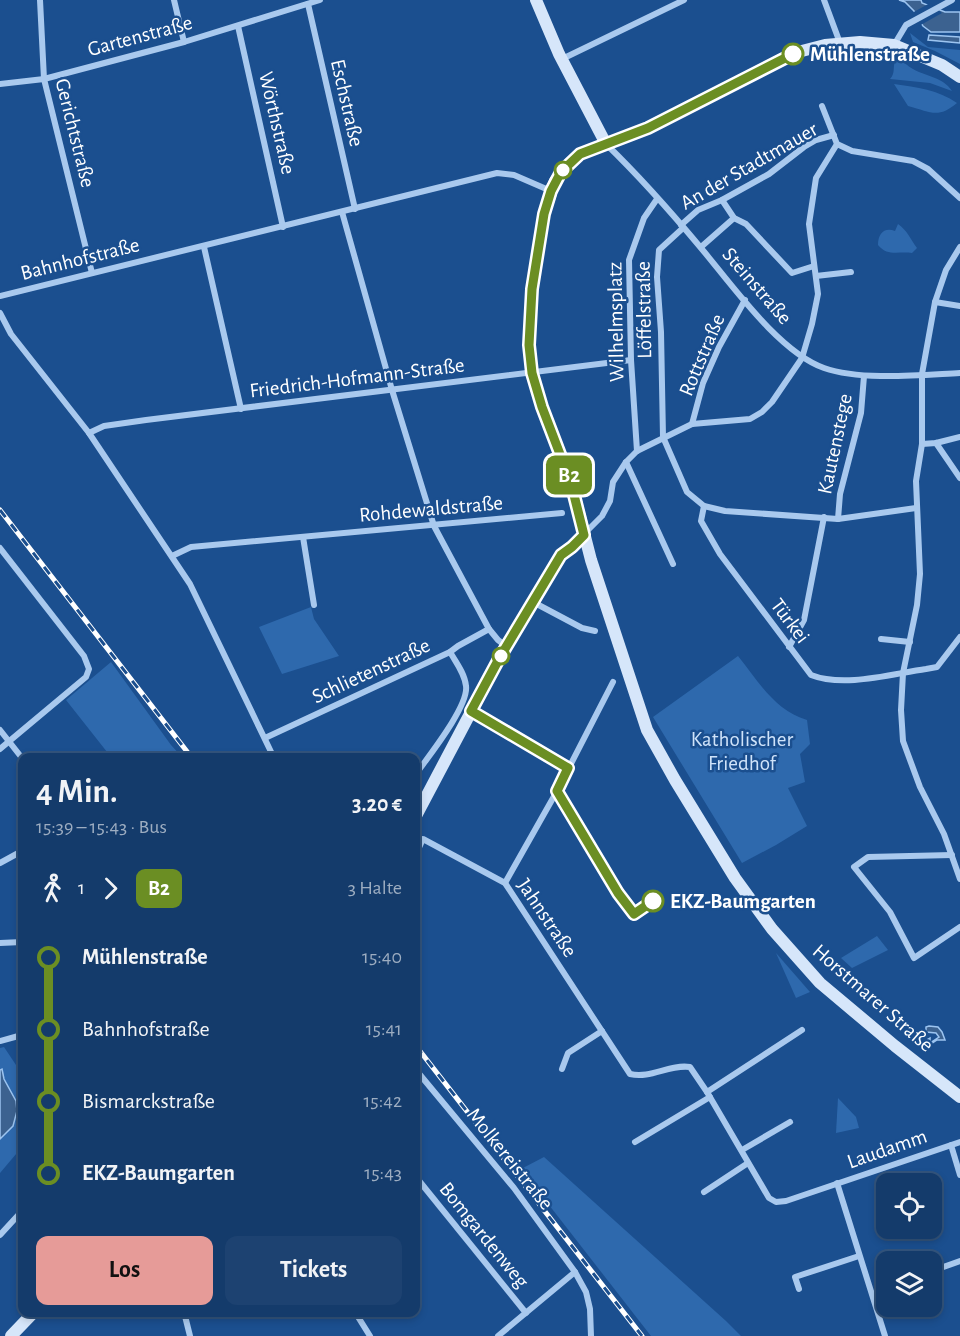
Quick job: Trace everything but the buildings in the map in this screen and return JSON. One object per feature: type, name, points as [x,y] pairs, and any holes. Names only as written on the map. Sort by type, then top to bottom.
[{"type":"main road","points":[[536,0],[561,59],[606,144],[648,128],[794,53],[840,43],[875,42],[894,45],[942,65],[960,77]]},
{"type":"main road","name":"Horstmarer Straße","points":[[606,144],[580,154],[561,172],[551,191],[544,214],[532,289],[529,345],[532,373],[542,407],[571,483],[584,535],[647,730],[735,878],[772,929],[820,983],[887,1040],[960,1097]]},
{"type":"main road","points":[[420,808],[506,646],[561,555],[584,535]]},
{"type":"main road","points":[[11,1336],[29,1317]]},
{"type":"street","name":"Gerichtstraße","points":[[40,0],[44,79],[92,273]]},
{"type":"street","points":[[174,0],[184,42]]},
{"type":"street","points":[[294,0],[296,8]]},
{"type":"street","name":"Gartenstraße","points":[[0,84],[44,79],[184,42],[320,0]]},
{"type":"street","points":[[561,59],[684,0]]},
{"type":"street","points":[[824,0],[840,43]]},
{"type":"street","points":[[894,45],[906,26],[952,0]]},
{"type":"street","name":"Eschstraße","points":[[308,4],[355,209]]},
{"type":"street","name":"Wörthstraße","points":[[238,26],[283,227]]},
{"type":"street","points":[[822,106],[837,144],[852,152],[913,161],[928,169],[960,198]]},
{"type":"street","name":"An der Stadtmauer","points":[[682,226],[698,210],[722,200],[769,174],[816,140],[834,135]]},
{"type":"street","name":"Steinstraße","points":[[606,144],[682,226],[745,300],[802,358],[826,369],[864,376],[960,373]]},
{"type":"street","points":[[584,535],[602,516],[610,501],[614,482],[626,462],[637,451],[692,424],[750,419],[772,402],[802,358],[818,294],[809,224],[816,178],[837,144]]},
{"type":"street","name":"Bahnhofstraße","points":[[0,296],[497,173],[514,174],[551,191]]},
{"type":"street","name":"Wilhelmsplatz","points":[[637,451],[631,360],[629,260],[644,218],[657,199]]},
{"type":"street","points":[[722,200],[734,218],[746,224],[792,273],[814,266]]},
{"type":"street","points":[[342,212],[392,390],[434,526],[489,629],[506,646]]},
{"type":"street","points":[[700,247],[734,218]]},
{"type":"street","name":"Löffelstraße","points":[[663,437],[661,332],[657,278],[659,250],[682,226]]},
{"type":"street","points":[[204,247],[241,409]]},
{"type":"street","points":[[960,247],[946,270],[935,302],[922,374],[922,444],[916,481],[920,574],[903,673],[901,710],[903,741],[920,787],[944,834],[960,879]]},
{"type":"street","points":[[816,276],[851,272]]},
{"type":"street","name":"Rottstraße","points":[[692,424],[703,383],[745,300]]},
{"type":"street","points":[[935,302],[960,306]]},
{"type":"street","points":[[0,313],[10,334],[89,433],[172,556],[199,601],[272,753]]},
{"type":"street","name":"Friedrich-Hofmann-Straße","points":[[89,433],[104,426],[631,360]]},
{"type":"street","name":"Kautenstege","points":[[838,519],[840,494],[861,413],[864,376]]},
{"type":"street","points":[[663,437],[687,492],[704,506],[725,512],[838,519],[916,508]]},
{"type":"street","points":[[922,444],[960,437]]},
{"type":"street","points":[[936,443],[960,478]]},
{"type":"street","points":[[626,462],[673,564]]},
{"type":"street","name":"Türkei","points":[[704,506],[701,520],[720,554],[811,675],[823,680],[841,681],[937,666],[960,637]]},
{"type":"street","name":"Rohdewaldstraße","points":[[172,556],[191,547],[562,513]]},
{"type":"street","points":[[789,647],[804,620],[824,517]]},
{"type":"street","points":[[303,537],[314,605]]},
{"type":"street","points":[[0,548],[84,656],[89,669],[86,676],[0,749]]},
{"type":"street","points":[[533,602],[582,628],[595,631]]},
{"type":"street","name":"Schlietenstraße","points":[[265,738],[450,652],[489,629]]},
{"type":"street","points":[[881,639],[910,642]]},
{"type":"street","points":[[420,768],[456,716],[465,698],[467,687],[464,677],[450,652]]},
{"type":"street","points":[[505,883],[557,791],[613,682]]},
{"type":"street","points":[[471,711],[568,768]]},
{"type":"street","points":[[0,730],[18,753]]},
{"type":"street","name":"Jahnstraße","points":[[420,845],[423,839],[505,883],[630,1074],[642,1077],[678,1065],[690,1067],[708,1095]]},
{"type":"street","points":[[0,863],[18,853]]},
{"type":"street","points":[[952,855],[868,858],[854,867],[890,912],[914,958],[960,927]]},
{"type":"street","points":[[0,943],[18,942]]},
{"type":"street","points":[[635,1142],[802,1030]]},
{"type":"street","points":[[562,1069],[568,1053],[602,1031]]},
{"type":"street","points":[[0,1041],[18,1036]]},
{"type":"street","name":"Molkereistraße","points":[[420,1075],[514,1188],[575,1272],[590,1309],[591,1336]]},
{"type":"street","points":[[708,1095],[769,1198],[776,1202],[786,1201],[837,1183]]},
{"type":"street","points":[[742,1150],[790,1122]]},
{"type":"street","name":"Laudamm","points":[[885,1336],[837,1183],[960,1142]]},
{"type":"street","name":"Laudamm","points":[[951,1145],[960,1175]]},
{"type":"street","points":[[704,1192],[748,1162]]},
{"type":"street","name":"Bomgardenweg","points":[[420,1182],[526,1313]]},
{"type":"street","points":[[0,1235],[18,1215]]},
{"type":"street","points":[[799,1289],[795,1277],[859,1256]]},
{"type":"street","points":[[942,1267],[960,1261]]},
{"type":"street","points":[[498,1336],[575,1272]]},
{"type":"street","points":[[185,1317],[190,1336]]},
{"type":"street","points":[[357,1317],[370,1336]]},
{"type":"green space","points":[[910,33],[928,47],[960,50],[960,64],[913,42]]},
{"type":"green space","points":[[896,59],[918,72],[939,80],[952,91],[930,83],[890,79]]},
{"type":"green space","points":[[894,84],[935,92],[957,103],[939,113],[908,106]]},
{"type":"green space","points":[[898,224],[917,248],[912,253],[889,252],[878,245],[882,232],[895,231]]},
{"type":"green space","points":[[311,607],[314,619],[339,656],[282,674],[259,627]]},
{"type":"green space","name":"Katholischer Friedhof","points":[[738,656],[776,702],[796,716],[807,720],[810,744],[800,754],[805,782],[788,788],[807,826],[742,863],[653,717]]},
{"type":"green space","points":[[111,662],[178,753],[108,753],[66,700]]},
{"type":"green space","points":[[877,936],[888,950],[852,968],[841,958]]},
{"type":"green space","points":[[776,953],[810,992],[796,998]]},
{"type":"green space","points":[[4,1047],[18,1068],[18,1152],[0,1173],[0,1048]]},
{"type":"green space","points":[[838,1098],[856,1117],[859,1128],[836,1133]]},
{"type":"green space","points":[[544,1157],[741,1336],[651,1336],[521,1169]]},
{"type":"shaded area","points":[[899,0],[921,0],[922,3],[945,12],[960,12],[960,32],[931,32],[923,26],[905,2]]},
{"type":"shaded area","points":[[929,35],[960,37],[960,43],[928,40]]},
{"type":"shaded area","points":[[926,1027],[938,1027],[945,1040],[937,1040],[925,1048],[925,1041],[930,1038],[930,1043],[939,1037],[936,1033],[926,1032]]},
{"type":"shaded area","points":[[2,1069],[4,1079],[16,1101],[17,1111],[13,1126],[0,1139],[0,1070]]},
{"type":"pier","points":[[930,3],[942,13],[919,26],[912,13]]},
{"type":"railway","points":[[0,510],[188,753]]},
{"type":"railway","points":[[420,1051],[642,1336]]},
{"type":"bus line","name":"B2","points":[[653,901],[634,914],[618,893],[557,791],[568,768],[471,711],[500,657],[561,555],[584,535],[571,483],[542,407],[532,373],[529,345],[532,289],[544,214],[551,191],[561,172],[580,154],[648,128],[793,54]]},
{"type":"place","name":"Mühlenstraße","points":[[793,54]]},
{"type":"place","name":"EKZ-Baumgarten","points":[[653,901]]}]
